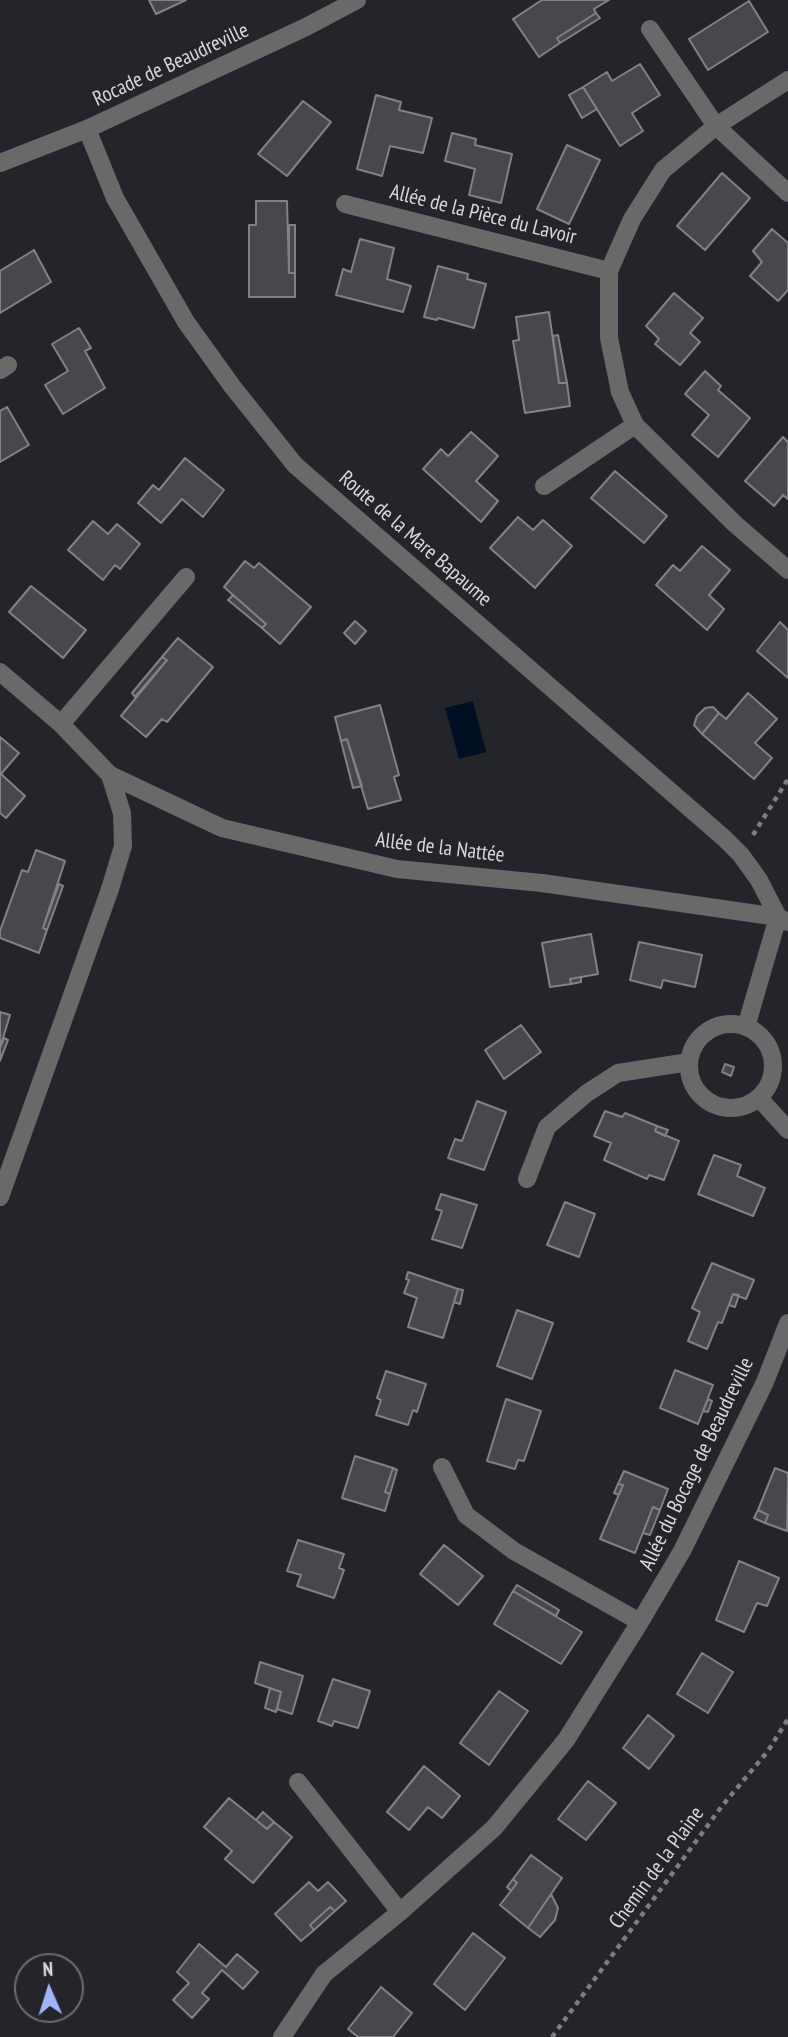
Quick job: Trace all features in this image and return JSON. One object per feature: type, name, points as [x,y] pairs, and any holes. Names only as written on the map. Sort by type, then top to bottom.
[{"type":"street","name":"Rocade de Beaudreville","points":[[0,163],[87,129],[306,27],[357,0]]},
{"type":"street","points":[[650,29],[716,127],[788,193]]},
{"type":"street","points":[[788,80],[716,127],[663,170],[632,219],[609,271],[609,338],[620,392],[635,425],[734,524],[788,570]]},
{"type":"street","name":"Route de la Mare Bapaume","points":[[87,129],[115,198],[186,323],[295,465],[724,838],[741,855],[783,919]]},
{"type":"street","name":"Allée de la Pièce du Lavoir","points":[[345,204],[609,271]]},
{"type":"street","points":[[544,486],[635,425]]},
{"type":"street","points":[[61,724],[186,577]]},
{"type":"street","name":"Allée de la Nattée","points":[[0,672],[61,724],[110,775],[222,828],[397,869],[541,883],[783,919]]},
{"type":"street","name":"Allée de la Nattée","points":[[0,1197],[123,846],[122,813],[110,775]]},
{"type":"street","points":[[746,1027],[783,919]]},
{"type":"street","points":[[720,1025],[746,1027],[758,1034],[768,1045],[773,1058],[773,1073],[768,1087],[759,1098],[746,1106],[718,1107],[695,1090],[690,1076],[692,1050],[698,1039],[720,1025]]},
{"type":"street","points":[[527,1179],[547,1127],[587,1093],[618,1073],[689,1062]]},
{"type":"street","points":[[759,1098],[788,1130]]},
{"type":"street","name":"Allée du Bocage de Beaudreville","points":[[282,2037],[324,1974],[400,1912],[494,1828],[566,1740],[682,1551],[765,1382],[788,1323]]},
{"type":"street","points":[[442,1467],[466,1515],[514,1551],[640,1622]]},
{"type":"street","points":[[298,1782],[400,1912]]},
{"type":"path","points":[[724,838],[738,832],[750,839],[788,779]]},
{"type":"path","name":"Chemin de la Plaine","points":[[552,2037],[722,1806],[768,1751],[788,1719]]},
{"type":"water","points":[[473,701],[486,752],[459,759],[445,708]]},
{"type":"building","points":[[149,0],[186,0],[156,14]]},
{"type":"building","points":[[542,0],[609,0],[594,9],[596,13],[557,38],[560,43],[539,57],[513,19]]},
{"type":"building","points":[[749,1],[768,32],[708,70],[689,39]]},
{"type":"building","points":[[596,13],[600,18],[560,43],[557,38]]},
{"type":"building","points":[[640,64],[660,95],[632,113],[643,131],[620,146],[583,87],[607,72],[612,81]]},
{"type":"building","points":[[583,87],[597,109],[582,118],[569,95]]},
{"type":"building","points":[[376,95],[401,102],[399,110],[432,118],[423,153],[390,146],[382,176],[357,169]]},
{"type":"building","points":[[303,101],[331,122],[287,176],[258,154]]},
{"type":"building","points":[[452,133],[476,139],[475,145],[512,154],[501,203],[469,195],[475,169],[445,161]]},
{"type":"building","points":[[567,145],[600,160],[569,224],[537,209]]},
{"type":"building","points":[[722,173],[750,198],[705,250],[677,226]]},
{"type":"building","points":[[256,201],[287,201],[289,273],[295,273],[295,297],[249,297],[249,225],[256,225]]},
{"type":"building","points":[[289,225],[295,225],[295,273],[289,273]]},
{"type":"building","points":[[772,229],[788,243],[788,290],[778,301],[750,276],[762,262],[753,251]]},
{"type":"building","points":[[360,239],[394,248],[387,279],[411,286],[403,312],[336,295],[343,269],[351,272]]},
{"type":"building","points":[[34,250],[51,282],[0,313],[0,271]]},
{"type":"building","points":[[438,266],[468,274],[467,279],[486,284],[474,328],[424,317]]},
{"type":"building","points":[[674,293],[703,318],[690,333],[700,342],[680,365],[655,344],[659,339],[646,326]]},
{"type":"building","points":[[549,312],[559,383],[567,383],[570,406],[525,413],[513,341],[519,340],[516,317]]},
{"type":"building","points":[[79,328],[91,348],[85,351],[105,388],[63,414],[45,385],[68,371],[52,344]]},
{"type":"building","points":[[558,335],[567,383],[559,383],[553,336]]},
{"type":"building","points":[[705,371],[721,386],[718,390],[750,418],[718,457],[692,435],[709,415],[685,394]]},
{"type":"building","points":[[7,407],[29,445],[0,462],[0,411]]},
{"type":"building","points":[[471,432],[498,456],[476,481],[498,501],[481,522],[423,469],[441,449],[448,456]]},
{"type":"building","points":[[783,437],[788,442],[788,499],[783,495],[774,506],[745,481]]},
{"type":"building","points":[[185,458],[224,490],[203,517],[182,499],[161,523],[138,503],[153,485],[159,490]]},
{"type":"building","points":[[615,471],[667,516],[644,543],[591,498]]},
{"type":"building","points":[[518,517],[533,530],[543,520],[572,546],[535,588],[490,548]]},
{"type":"building","points":[[93,521],[108,534],[117,524],[140,544],[120,569],[115,565],[103,580],[68,550]]},
{"type":"building","points":[[702,546],[730,570],[709,595],[724,609],[707,630],[656,585],[673,565],[680,571]]},
{"type":"building","points":[[245,561],[254,568],[259,563],[311,607],[280,644],[262,628],[266,624],[224,587]]},
{"type":"building","points":[[31,586],[86,630],[63,658],[9,612]]},
{"type":"building","points":[[233,595],[266,624],[262,628],[228,600]]},
{"type":"building","points":[[355,621],[366,631],[355,644],[344,633]]},
{"type":"building","points":[[780,622],[788,630],[788,678],[757,651]]},
{"type":"building","points":[[178,638],[213,667],[167,722],[162,719],[146,737],[121,716],[167,660],[162,657]]},
{"type":"building","points":[[162,657],[167,660],[135,697],[132,693]]},
{"type":"building","points":[[748,693],[777,719],[755,743],[772,758],[754,779],[702,734],[719,713],[726,719]]},
{"type":"building","points":[[380,705],[399,775],[394,777],[401,800],[368,809],[347,739],[341,741],[335,717]]},
{"type":"building","points":[[713,707],[719,713],[702,734],[694,725],[697,716],[705,708]]},
{"type":"building","points":[[0,737],[19,753],[1,774],[25,796],[6,818],[0,813]]},
{"type":"building","points":[[347,739],[362,786],[353,788],[341,741]]},
{"type":"building","points":[[36,850],[65,861],[43,928],[47,930],[39,953],[0,938],[0,931],[22,870],[28,872]]},
{"type":"building","points":[[59,884],[63,886],[47,930],[43,928]]},
{"type":"building","points":[[591,934],[598,974],[570,979],[571,984],[550,987],[542,943]]},
{"type":"building","points":[[639,942],[702,955],[695,987],[663,980],[661,988],[630,980]]},
{"type":"building","points":[[581,977],[581,982],[571,984],[570,979]]},
{"type":"building","points":[[0,1012],[10,1015],[0,1048]]},
{"type":"building","points":[[521,1025],[541,1052],[504,1079],[485,1050]]},
{"type":"building","points":[[4,1038],[8,1040],[0,1061],[0,1048]]},
{"type":"building","points":[[725,1064],[734,1067],[731,1076],[722,1072]]},
{"type":"building","points":[[477,1101],[506,1112],[484,1170],[448,1158],[455,1139],[462,1141]]},
{"type":"building","points":[[605,1111],[622,1117],[625,1113],[657,1126],[655,1131],[679,1141],[664,1180],[649,1175],[647,1179],[604,1160],[611,1143],[594,1136]]},
{"type":"building","points":[[657,1126],[668,1130],[665,1136],[655,1131]]},
{"type":"building","points":[[714,1155],[741,1165],[737,1176],[765,1188],[753,1216],[698,1194]]},
{"type":"building","points":[[441,1194],[477,1205],[462,1248],[432,1239],[442,1211],[436,1209]]},
{"type":"building","points":[[565,1202],[595,1214],[579,1257],[547,1245]]},
{"type":"building","points":[[712,1263],[754,1280],[746,1299],[733,1294],[722,1323],[718,1322],[707,1349],[688,1341],[700,1312],[692,1308]]},
{"type":"building","points":[[408,1272],[458,1289],[443,1338],[408,1327],[417,1298],[404,1293],[409,1280],[406,1279]]},
{"type":"building","points":[[458,1289],[463,1290],[460,1304],[454,1302]]},
{"type":"building","points":[[733,1294],[739,1295],[735,1307],[729,1305]]},
{"type":"building","points":[[517,1310],[553,1323],[532,1379],[497,1366]]},
{"type":"building","points":[[675,1370],[713,1385],[698,1424],[660,1408]]},
{"type":"building","points":[[386,1371],[426,1384],[417,1412],[413,1410],[408,1425],[376,1415],[381,1400],[377,1398]]},
{"type":"building","points":[[506,1399],[541,1411],[524,1461],[518,1460],[515,1469],[487,1461]]},
{"type":"building","points":[[708,1399],[712,1401],[708,1412],[703,1411]]},
{"type":"building","points":[[355,1456],[393,1468],[385,1492],[390,1494],[385,1511],[342,1498]]},
{"type":"building","points":[[393,1468],[397,1470],[390,1494],[385,1492]]},
{"type":"building","points":[[775,1468],[788,1473],[787,1531],[765,1523],[768,1515],[758,1510]]},
{"type":"building","points":[[624,1471],[668,1489],[660,1510],[653,1507],[635,1553],[600,1539],[623,1485],[618,1484]]},
{"type":"building","points":[[618,1484],[623,1485],[619,1495],[614,1493]]},
{"type":"building","points":[[653,1507],[660,1510],[650,1535],[643,1533]]},
{"type":"building","points":[[758,1510],[768,1515],[765,1523],[754,1518]]},
{"type":"building","points":[[298,1540],[344,1554],[339,1568],[344,1570],[334,1598],[297,1586],[301,1575],[287,1571]]},
{"type":"building","points":[[444,1545],[483,1576],[458,1605],[420,1574]]},
{"type":"building","points":[[739,1561],[779,1578],[767,1606],[757,1603],[744,1632],[716,1620]]},
{"type":"building","points":[[517,1585],[559,1610],[556,1616],[513,1591]]},
{"type":"building","points":[[513,1591],[582,1632],[561,1664],[494,1624]]},
{"type":"building","points":[[702,1653],[733,1672],[708,1713],[677,1694]]},
{"type":"building","points":[[260,1662],[303,1676],[292,1714],[277,1709],[281,1692],[255,1683]]},
{"type":"building","points":[[333,1679],[370,1691],[358,1728],[334,1721],[332,1726],[318,1721]]},
{"type":"building","points":[[270,1688],[281,1692],[276,1712],[265,1708]]},
{"type":"building","points":[[499,1691],[528,1711],[489,1765],[460,1743]]},
{"type":"building","points":[[648,1715],[674,1736],[649,1769],[623,1748]]},
{"type":"building","points":[[424,1766],[460,1796],[442,1818],[428,1807],[409,1830],[387,1812]]},
{"type":"building","points":[[588,1781],[616,1803],[586,1840],[558,1819]]},
{"type":"building","points":[[229,1798],[267,1829],[274,1822],[292,1837],[253,1883],[225,1859],[232,1851],[204,1827]]},
{"type":"building","points":[[263,1812],[274,1822],[267,1829],[256,1820]]},
{"type":"building","points":[[531,1855],[562,1878],[528,1928],[500,1905],[517,1883],[513,1879]]},
{"type":"building","points":[[513,1879],[517,1883],[511,1891],[507,1887]]},
{"type":"building","points":[[309,1882],[318,1891],[328,1882],[346,1901],[335,1911],[330,1907],[310,1925],[314,1930],[301,1941],[275,1914]]},
{"type":"building","points":[[551,1894],[558,1908],[555,1920],[540,1937],[528,1928]]},
{"type":"building","points":[[330,1907],[335,1911],[314,1930],[310,1925]]},
{"type":"building","points":[[473,1933],[505,1958],[465,2010],[434,1984]]},
{"type":"building","points":[[199,1944],[226,1967],[237,1954],[258,1972],[243,1989],[222,1970],[202,1993],[209,1999],[192,2018],[173,2000],[189,1983],[177,1972]]},
{"type":"building","points":[[381,1987],[412,2013],[393,2037],[358,2037],[348,2029]]}]
